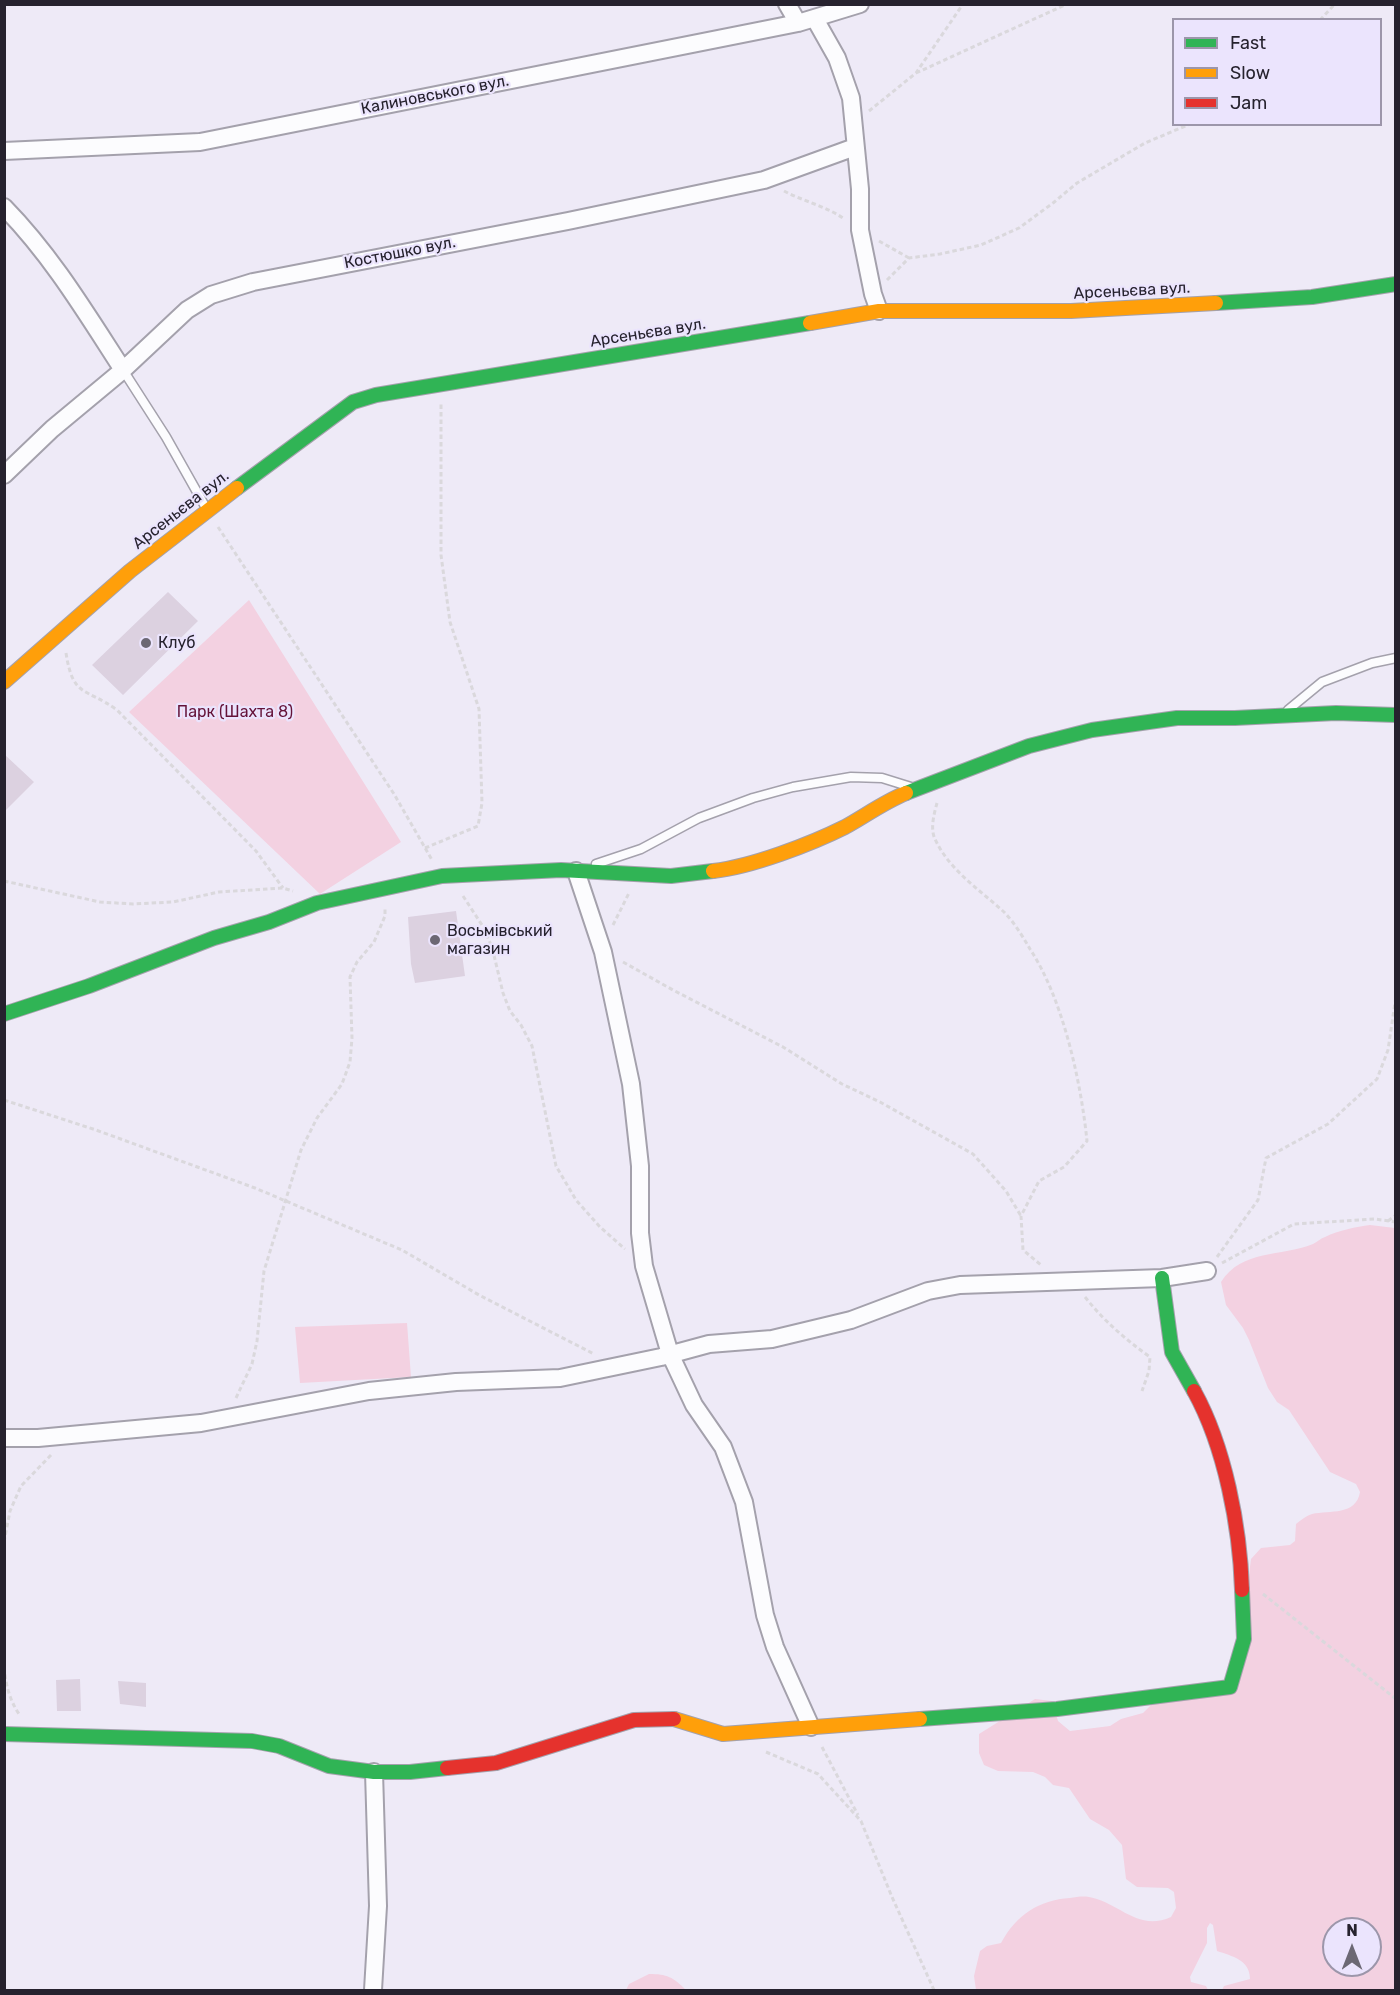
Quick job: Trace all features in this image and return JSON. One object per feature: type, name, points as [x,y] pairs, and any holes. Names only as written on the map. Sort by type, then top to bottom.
[{"type":"street","points":[[787,4],[798,23]]},
{"type":"street","name":"Калиновського вул.","points":[[4,151],[200,142],[798,23],[860,4]]},
{"type":"street","points":[[815,19],[837,58],[851,98],[860,189],[860,230],[873,294],[879,311]]},
{"type":"street","name":"Костюшко вул.","points":[[4,475],[52,429],[123,370],[187,310],[211,295],[253,282],[568,221],[764,180],[855,147]]},
{"type":"street","points":[[4,207],[32,235],[62,275],[123,370]]},
{"type":"street","name":"Арсеньєва вул.","points":[[4,682],[129,571],[207,510],[353,402],[376,395],[879,311],[1071,310],[1312,297],[1395,284]]},
{"type":"street","points":[[4,1014],[89,986],[214,938],[317,903],[384,888],[446,876],[576,871],[670,876],[730,869],[842,828],[899,796],[945,778],[1029,746],[1092,730],[1177,718],[1336,713],[1395,715]]},
{"type":"street","points":[[576,871],[603,952],[632,1084],[640,1166],[640,1233],[644,1266],[670,1354],[694,1405],[723,1447],[744,1502],[765,1615],[775,1647],[811,1727]]},
{"type":"street","points":[[4,1438],[38,1438],[201,1423],[369,1391],[456,1382],[560,1378],[709,1344],[772,1339],[851,1320],[928,1291],[960,1285],[1162,1278],[1207,1271]]},
{"type":"street","points":[[4,1734],[252,1741],[279,1746],[329,1766],[374,1772],[411,1772],[496,1763],[634,1720],[672,1718],[723,1734],[1057,1709],[1230,1687],[1244,1639],[1242,1577],[1236,1529],[1223,1460],[1199,1400],[1172,1352],[1162,1278]]},
{"type":"street","points":[[373,1990],[378,1906],[374,1772]]},
{"type":"lane","points":[[123,370],[166,437],[207,510]]},
{"type":"lane","points":[[1281,716],[1322,682],[1372,663],[1395,658]]},
{"type":"lane","points":[[576,871],[641,849],[699,818],[753,798],[793,787],[851,777],[882,778],[917,789]]},
{"type":"path","points":[[916,73],[963,4]]},
{"type":"path","points":[[854,124],[916,73],[1067,4]]},
{"type":"path","points":[[1322,18],[1335,4]]},
{"type":"path","points":[[764,180],[804,201],[831,210],[860,230],[909,258],[981,245],[1019,228],[1077,183],[1144,143],[1185,126]]},
{"type":"path","points":[[873,294],[909,258]]},
{"type":"path","points":[[425,848],[478,826],[482,803],[479,709],[450,622],[441,555],[441,384]]},
{"type":"path","points":[[207,510],[394,794],[425,848],[482,925],[492,947],[503,993],[510,1011],[521,1025],[532,1046],[556,1166],[576,1200],[600,1227],[644,1266]]},
{"type":"path","points":[[63,630],[69,673],[75,685],[117,710],[256,851],[283,888]]},
{"type":"path","points":[[945,778],[933,818],[934,838],[948,859],[971,885],[1006,914],[1032,951],[1051,991],[1067,1036],[1084,1111],[1087,1141],[1064,1167],[1039,1181],[1021,1216]]},
{"type":"path","points":[[644,875],[627,896],[603,952],[783,1047],[842,1084],[880,1102],[973,1154],[1006,1191],[1021,1216],[1023,1250],[1045,1268]]},
{"type":"path","points":[[4,881],[100,902],[133,904],[173,902],[219,892],[283,888],[301,893],[317,903]]},
{"type":"path","points":[[226,1418],[252,1364],[257,1341],[264,1271],[301,1150],[317,1118],[342,1084],[350,1062],[352,1038],[350,977],[357,962],[374,942],[385,916],[384,888]]},
{"type":"path","points":[[1207,1271],[1258,1200],[1266,1158],[1328,1124],[1377,1079],[1388,1050],[1395,996]]},
{"type":"path","points":[[4,1100],[96,1130],[285,1201],[402,1250],[479,1295],[617,1366]]},
{"type":"path","points":[[1388,1221],[1395,1215]]},
{"type":"path","points":[[1207,1271],[1294,1224],[1375,1219],[1395,1222]]},
{"type":"path","points":[[1070,1281],[1100,1316],[1125,1339],[1150,1357],[1149,1371],[1142,1391]]},
{"type":"path","points":[[4,1542],[10,1511],[21,1486],[73,1434]]},
{"type":"path","points":[[1242,1577],[1395,1699]]},
{"type":"path","points":[[4,1667],[6,1685],[12,1704],[32,1736]]},
{"type":"path","points":[[811,1727],[861,1821],[892,1898],[934,1990]]},
{"type":"path","points":[[765,1752],[818,1774],[861,1821]]},
{"type":"green space","name":"Парк (Шахта 8)","points":[[249,600],[401,842],[320,894],[129,712]]},
{"type":"green space","points":[[1370,1225],[1395,1228],[1395,1990],[1222,1990],[1224,1986],[1250,1979],[1249,1973],[1244,1963],[1217,1951],[1213,1925],[1210,1923],[1207,1928],[1207,1943],[1190,1977],[1191,1982],[1206,1986],[1208,1990],[976,1990],[974,1976],[980,1951],[987,1946],[1001,1943],[1021,1917],[1038,1906],[1059,1899],[1089,1897],[1110,1904],[1128,1915],[1148,1921],[1159,1921],[1171,1917],[1176,1908],[1174,1892],[1168,1888],[1137,1887],[1126,1879],[1122,1845],[1109,1830],[1090,1819],[1069,1788],[1053,1785],[1045,1777],[1033,1772],[998,1771],[984,1765],[979,1753],[979,1734],[1035,1699],[1052,1701],[1058,1721],[1070,1731],[1110,1726],[1121,1719],[1143,1713],[1153,1703],[1235,1686],[1251,1559],[1261,1548],[1290,1545],[1295,1541],[1296,1524],[1312,1514],[1341,1511],[1348,1508],[1358,1500],[1360,1492],[1356,1484],[1330,1472],[1289,1410],[1277,1402],[1268,1388],[1243,1328],[1226,1305],[1221,1282],[1230,1271],[1251,1259],[1301,1248],[1348,1229]]},
{"type":"green space","points":[[407,1323],[411,1377],[300,1383],[295,1327]]},
{"type":"green space","points":[[649,1974],[669,1977],[686,1990],[626,1990],[629,1984]]},
{"type":"building","name":"Клуб","points":[[168,592],[198,621],[123,695],[92,665]]},
{"type":"building","points":[[4,754],[34,782],[4,812]]},
{"type":"building","name":"Восьмівський магазин","points":[[456,911],[465,976],[415,983],[411,964],[408,917]]},
{"type":"building","points":[[80,1679],[81,1711],[57,1711],[56,1680]]},
{"type":"building","points":[[118,1681],[146,1683],[146,1707],[120,1704]]},
{"type":"traffic: fast","points":[[1216,303],[1312,297],[1396,284]]},
{"type":"traffic: fast","points":[[237,488],[353,402],[376,395],[810,323]]},
{"type":"traffic: fast","points":[[906,793],[1029,746],[1092,730],[1177,718],[1235,718],[1336,713],[1396,715]]},
{"type":"traffic: fast","points":[[4,1014],[89,986],[214,938],[269,922],[317,903],[442,876],[561,870],[671,876],[713,871]]},
{"type":"traffic: fast","points":[[1162,1278],[1172,1352],[1194,1391]]},
{"type":"traffic: fast","points":[[920,1719],[1057,1709],[1230,1687],[1244,1639],[1242,1590]]},
{"type":"traffic: fast","points":[[4,1734],[252,1741],[279,1746],[329,1766],[374,1772],[410,1772],[447,1768]]},
{"type":"traffic: slow","points":[[810,323],[879,311],[1071,311],[1216,303]]},
{"type":"traffic: slow","points":[[4,682],[130,571],[237,488]]},
{"type":"traffic: slow","points":[[713,871],[762,860],[815,840],[845,827],[906,793]]},
{"type":"traffic: slow","points":[[674,1719],[723,1734],[920,1719]]},
{"type":"traffic: jam","points":[[1194,1391],[1214,1437],[1229,1488],[1238,1540],[1242,1590]]},
{"type":"traffic: jam","points":[[447,1768],[496,1763],[634,1720],[674,1719]]},
{"type":"place","name":"Клуб","points":[[146,643]]},
{"type":"place","name":"Восьмівський магазин","points":[[435,940]]}]
